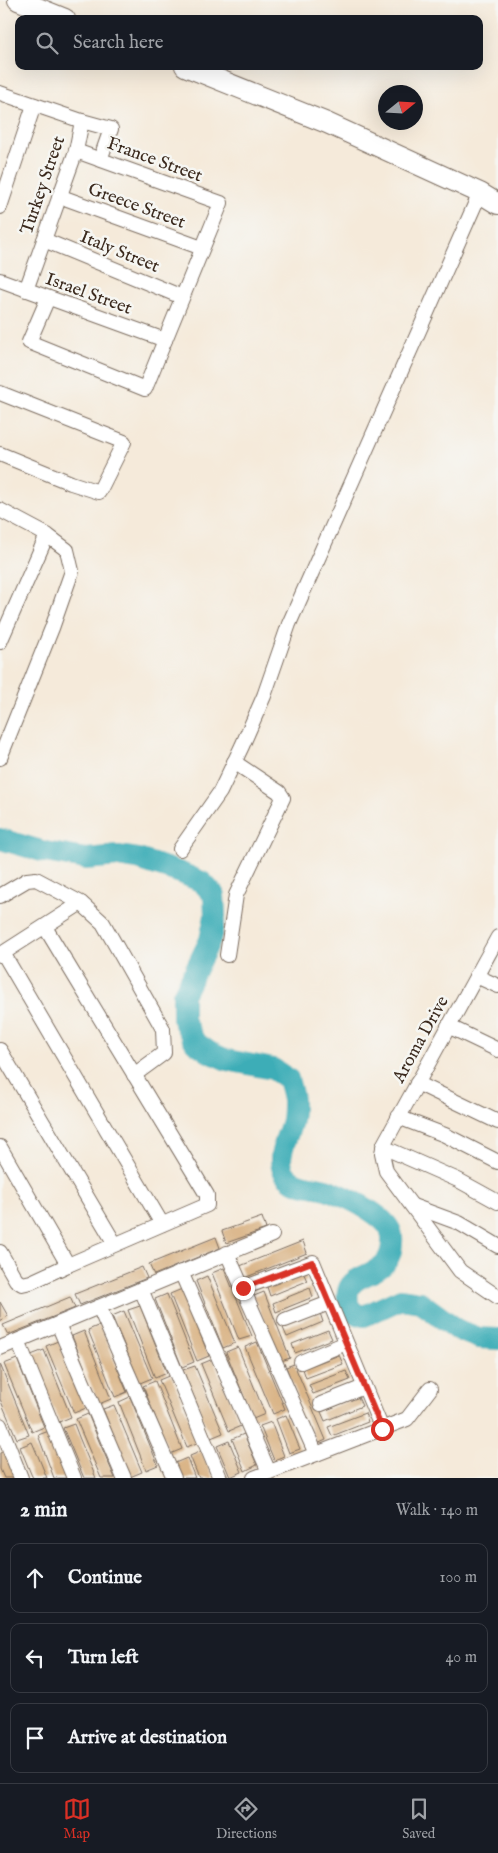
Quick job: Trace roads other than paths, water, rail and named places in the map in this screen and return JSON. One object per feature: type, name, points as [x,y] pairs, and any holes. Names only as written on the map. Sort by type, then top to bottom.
[{"type":"street","points":[[18,0],[55,15]]},
{"type":"street","points":[[195,70],[327,123],[480,193],[498,204]]},
{"type":"street","points":[[0,93],[111,129],[100,160]]},
{"type":"street","points":[[0,207],[34,105]]},
{"type":"street","name":"Turkey Street","points":[[26,290],[76,151],[82,121]]},
{"type":"street","name":"France Street","points":[[76,151],[220,203],[202,248]]},
{"type":"street","points":[[180,849],[220,792],[234,762],[264,696],[293,616],[480,193]]},
{"type":"street","name":"Greece Street","points":[[59,196],[202,248]]},
{"type":"street","name":"Italy Street","points":[[44,240],[182,297]]},
{"type":"street","points":[[48,298],[29,342],[145,388],[202,248]]},
{"type":"street","name":"Israel Street","points":[[0,280],[165,340]]},
{"type":"street","points":[[0,392],[124,442],[99,492],[71,483],[0,454]]},
{"type":"street","points":[[0,510],[47,535],[67,550],[72,571],[52,628],[0,758]]},
{"type":"street","points":[[0,642],[47,535]]},
{"type":"street","points":[[227,955],[236,896],[283,798],[279,792],[234,762]]},
{"type":"street","points":[[0,896],[27,880],[36,879],[80,903],[103,923],[163,1029],[164,1053],[134,1075]]},
{"type":"street","points":[[80,903],[1,954],[162,1224]]},
{"type":"street","points":[[0,1252],[16,1280],[22,1284],[31,1282],[68,1264],[207,1205],[207,1195],[45,927]]},
{"type":"street","name":"Aroma Drive","points":[[383,1154],[398,1116],[498,937]]},
{"type":"street","points":[[476,976],[498,986]]},
{"type":"street","points":[[448,1026],[498,1050]]},
{"type":"street","points":[[0,1050],[115,1244]]},
{"type":"street","points":[[417,1083],[498,1122]]},
{"type":"street","points":[[398,1116],[445,1134],[498,1162]]},
{"type":"street","points":[[0,1148],[68,1264]]},
{"type":"street","points":[[498,1202],[458,1180],[383,1154],[386,1171],[460,1271],[498,1298]]},
{"type":"street","points":[[413,1206],[459,1223],[498,1246]]},
{"type":"street","points":[[0,1347],[272,1235]]},
{"type":"street","points":[[227,1253],[316,1454]]},
{"type":"street","points":[[243,1288],[312,1262],[382,1429]]},
{"type":"street","points":[[181,1272],[269,1472]]},
{"type":"street","points":[[141,1289],[220,1478]]},
{"type":"street","points":[[285,1320],[329,1303]]},
{"type":"street","points":[[99,1306],[174,1478]]},
{"type":"street","points":[[58,1324],[124,1478]]},
{"type":"street","points":[[18,1341],[74,1478]]},
{"type":"street","points":[[301,1362],[346,1344]]},
{"type":"street","points":[[321,1404],[364,1387]]},
{"type":"street","points":[[254,1478],[407,1419],[430,1389]]},
{"type":"street","points":[[0,1425],[22,1478]]},
{"type":"waterway","points":[[0,839],[45,852],[86,859],[118,856],[138,859],[202,882],[214,895],[215,916],[210,940],[183,995],[183,1020],[195,1042],[209,1052],[227,1060],[273,1069],[288,1079],[292,1095],[293,1114],[281,1156],[281,1163],[286,1175],[295,1182],[324,1188],[366,1208],[384,1221],[392,1236],[391,1250],[387,1260],[381,1267],[352,1284],[348,1291],[348,1306],[355,1313],[364,1316],[401,1299],[420,1302],[458,1330],[479,1338],[498,1339]]}]
